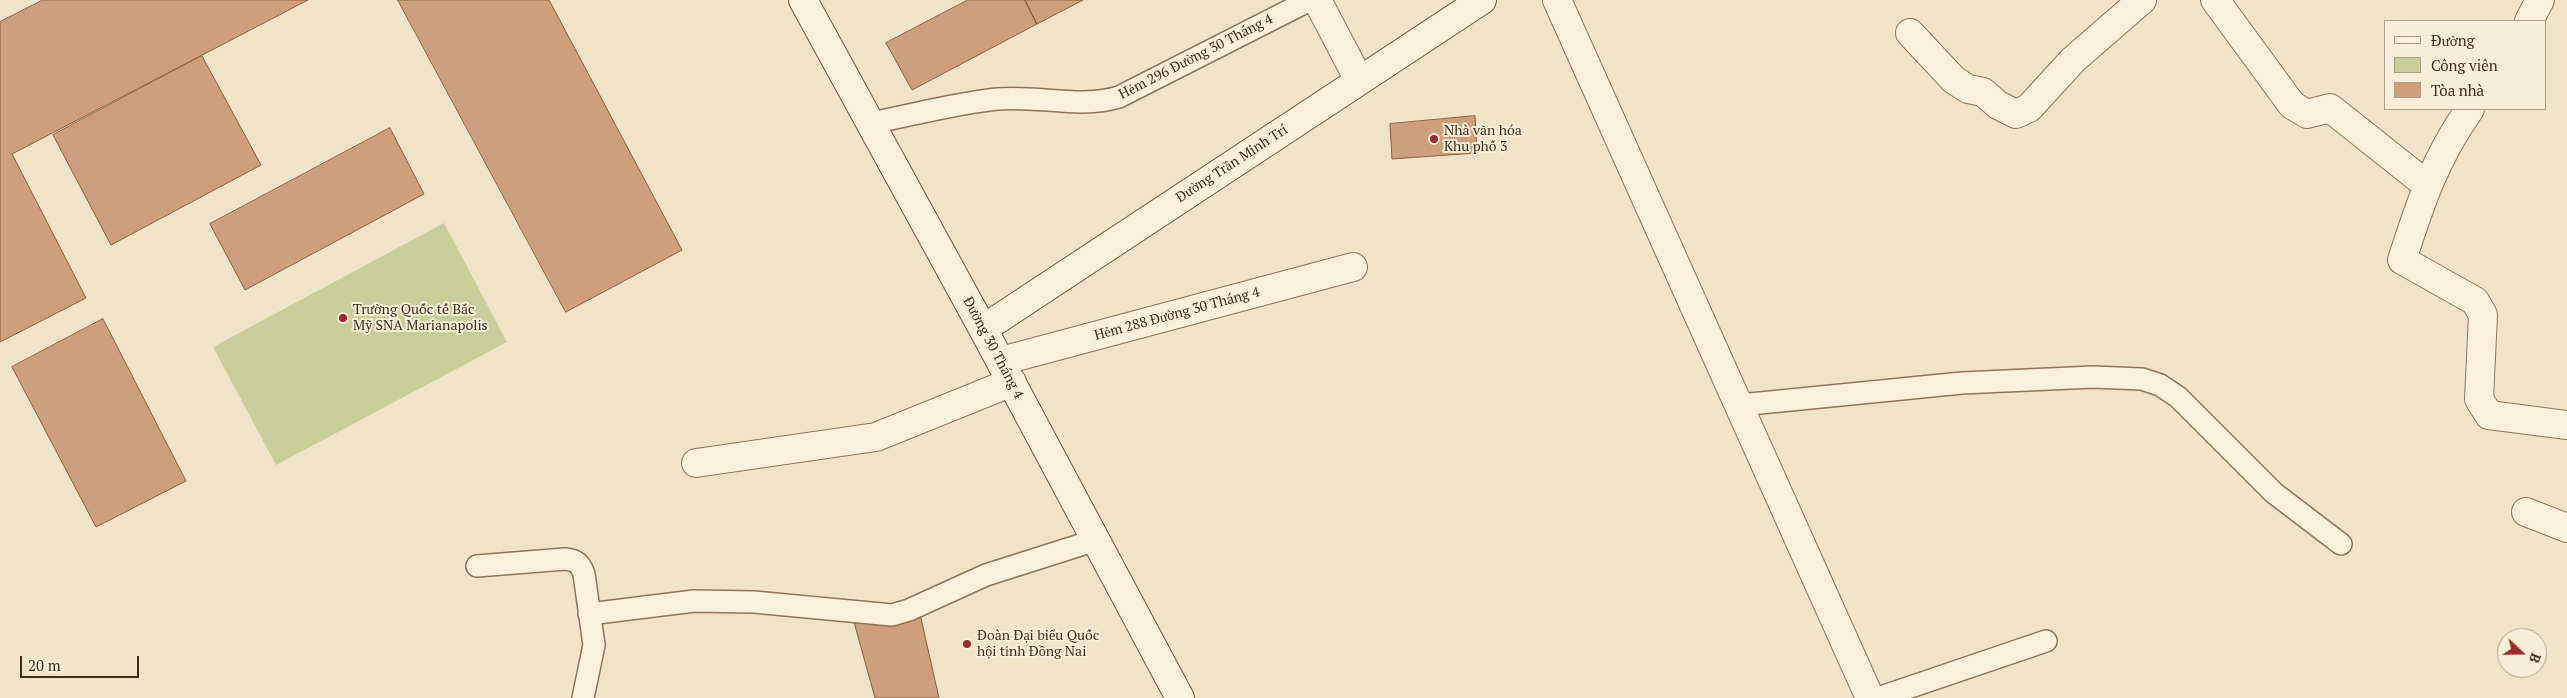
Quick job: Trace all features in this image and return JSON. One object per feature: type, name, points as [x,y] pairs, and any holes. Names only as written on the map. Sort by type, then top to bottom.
[{"type":"street","name":"Đường 30 Tháng 4","points":[[803,0],[984,329],[1180,698]]},
{"type":"street","points":[[1317,0],[1359,80]]},
{"type":"street","name":"Đường Trần Minh Trí","points":[[984,329],[1482,0]]},
{"type":"street","points":[[1557,0],[1870,698]]},
{"type":"street","points":[[1910,33],[1954,80],[1968,89],[1983,92],[1998,105],[2016,114],[2029,108],[2073,60],[2142,0]]},
{"type":"street","points":[[2215,0],[2292,106],[2307,114],[2330,108],[2427,185]]},
{"type":"street","points":[[2530,20],[2540,0]]},
{"type":"street","points":[[2469,110],[2450,137],[2427,185],[2402,260],[2476,301],[2483,315],[2479,399],[2489,415],[2567,425]]},
{"type":"street","name":"Hẻm 288 Đường 30 Tháng 4","points":[[696,464],[876,436],[1006,372],[1353,266]]},
{"type":"street","points":[[2526,512],[2567,528]]},
{"type":"lane","name":"Hẻm 296 Đường 30 Tháng 4","points":[[871,123],[996,99],[1018,98],[1074,103],[1104,101],[1119,97],[1310,0]]},
{"type":"lane","points":[[1740,405],[1962,383],[2092,377],[2142,379],[2160,385],[2178,397],[2274,493],[2341,544]]},
{"type":"lane","points":[[589,614],[694,601],[754,602],[892,615],[910,610],[986,575],[1096,540]]},
{"type":"lane","points":[[477,566],[565,559],[578,562],[584,574],[594,645],[583,698]]},
{"type":"lane","points":[[1878,698],[2046,641]]},
{"type":"green space","points":[[444,223],[507,342],[276,465],[213,347]]},
{"type":"building","points":[[43,0],[308,0],[12,154],[86,298],[0,342],[0,22]]},
{"type":"building","points":[[398,0],[549,0],[682,250],[566,312]]},
{"type":"building","points":[[968,0],[1025,0],[1037,24],[912,90],[886,43]]},
{"type":"building","points":[[1025,0],[1083,0],[1037,24]]},
{"type":"building","points":[[202,56],[261,165],[111,245],[53,135]]},
{"type":"building","name":"Nhà văn hóa Khu phố 3","points":[[1475,116],[1477,153],[1392,159],[1390,124]]},
{"type":"building","points":[[390,128],[424,194],[245,290],[210,224]]},
{"type":"building","points":[[103,319],[186,481],[96,527],[12,367]]},
{"type":"building","points":[[920,614],[939,698],[875,698],[854,622],[891,623]]},
{"type":"place","name":"Nhà văn hóa Khu phố 3","points":[[1434,139]]},
{"type":"place","name":"Trường Quốc tế Bắc Mỹ SNA Marianapolis","points":[[343,318]]},
{"type":"place","name":"Đoàn Đại biểu Quốc hội tỉnh Đồng Nai","points":[[967,644]]}]
